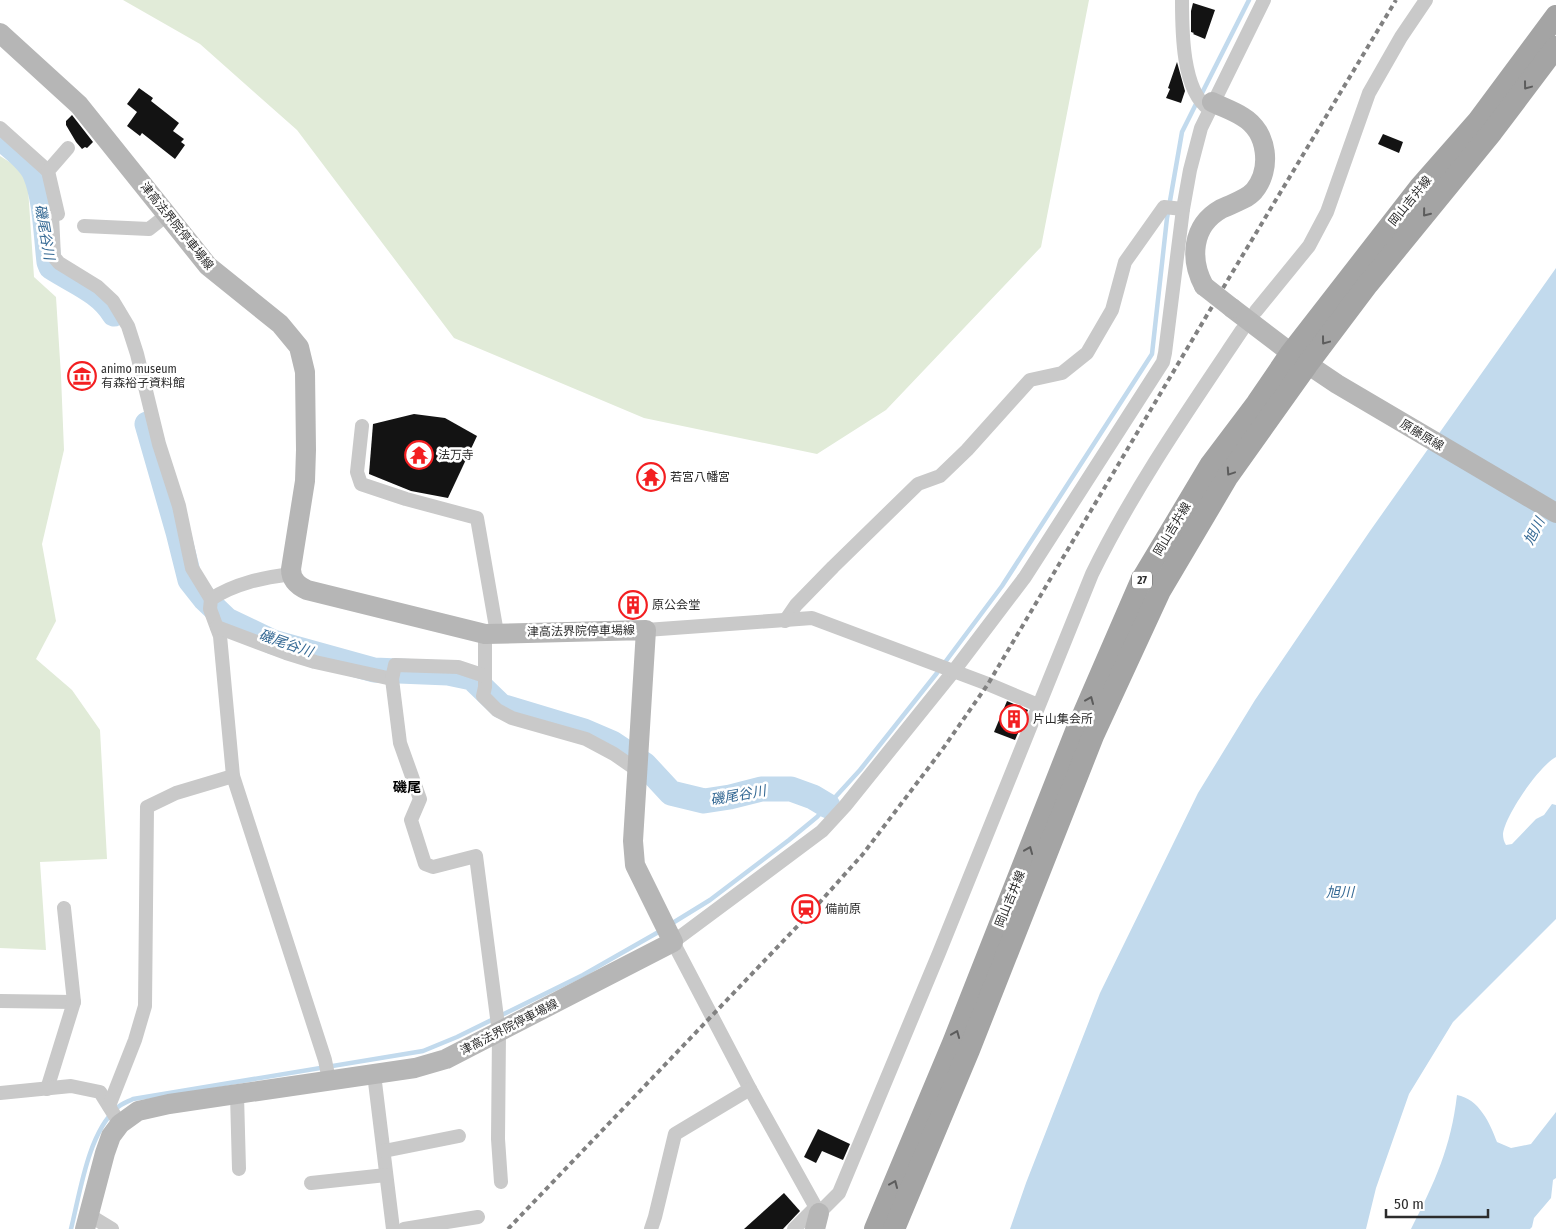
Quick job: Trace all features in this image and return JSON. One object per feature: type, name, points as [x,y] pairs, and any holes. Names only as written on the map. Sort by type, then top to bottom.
[{"type":"main road","name":"岡山吉井線","points":[[894,1229],[969,1050],[1093,736],[1160,592],[1299,359],[1420,187],[1478,121],[1556,16]]},
{"type":"main road","name":"津高法界院停車場線","points":[[0,33],[79,105],[208,266],[280,324],[299,348],[305,372],[305,481],[291,574],[299,586],[307,590],[491,633],[646,630],[633,841],[635,865],[668,934],[497,1022],[446,1059],[414,1068],[374,1074],[327,1072],[237,1094],[169,1104],[138,1111],[114,1113],[111,1136],[87,1222]]},
{"type":"main road","name":"岡山吉井線","points":[[875,1229],[953,1043],[1076,731],[1141,581],[1211,464],[1257,403],[1368,284],[1492,132],[1556,46]]},
{"type":"main road","name":"原藤原線","points":[[1208,106],[1244,118],[1249,122],[1259,134],[1266,157],[1264,169],[1254,191],[1247,197],[1219,210],[1210,218],[1196,241],[1194,257],[1198,274],[1204,286],[1299,359],[1337,384],[1556,513]]},
{"type":"street","points":[[1182,0],[1182,27],[1187,64],[1194,91],[1208,106]]},
{"type":"street","points":[[816,1217],[668,934],[822,831],[845,806],[945,669],[1036,561],[1163,362],[1173,208],[1194,153],[1208,106],[1264,0]]},
{"type":"street","points":[[1256,311],[1309,246],[1327,212],[1369,93],[1401,37],[1426,0]]},
{"type":"street","points":[[0,128],[48,171],[58,214],[52,215],[54,256],[59,263],[98,287],[113,301],[128,326],[137,354],[158,444],[179,506],[192,568],[211,603],[220,636],[233,776],[327,1072]]},
{"type":"street","points":[[48,171],[52,164],[68,148]]},
{"type":"street","points":[[785,621],[796,605],[826,574],[918,484],[940,476],[967,450],[1030,380],[1062,373],[1088,353],[1112,310],[1125,262],[1173,208]]},
{"type":"street","points":[[84,226],[149,229],[168,214]]},
{"type":"street","points":[[794,1229],[816,1217],[839,1193],[939,953],[1092,574],[1113,530],[1190,407],[1242,330]]},
{"type":"street","points":[[362,426],[357,472],[361,484],[406,499],[477,518],[491,633],[483,696],[497,710],[512,718],[586,739],[614,754],[638,763]]},
{"type":"street","points":[[211,603],[232,587],[260,578],[291,574]]},
{"type":"street","points":[[646,630],[812,618],[988,684],[1038,705]]},
{"type":"street","points":[[217,627],[293,655],[358,672],[393,674]]},
{"type":"street","points":[[485,685],[458,668],[395,664],[393,674],[400,743],[420,798],[411,820],[425,864],[432,867],[476,856],[497,1022],[498,1139],[501,1182]]},
{"type":"street","points":[[114,1113],[145,1006],[147,807],[176,793],[233,776]]},
{"type":"street","points":[[47,1089],[74,1002],[64,908]]},
{"type":"street","points":[[0,1001],[74,1002]]},
{"type":"street","points":[[374,1074],[393,1229]]},
{"type":"street","points":[[0,1093],[71,1086],[100,1092],[114,1113]]},
{"type":"street","points":[[651,1229],[674,1134],[750,1089]]},
{"type":"street","points":[[237,1094],[239,1169]]},
{"type":"street","points":[[384,1151],[460,1136]]},
{"type":"street","points":[[311,1183],[386,1175]]},
{"type":"street","points":[[404,1229],[478,1217]]},
{"type":"street","points":[[87,1222],[112,1229]]},
{"type":"green space","points":[[123,0],[1089,0],[1041,247],[886,410],[817,454],[644,418],[454,338],[297,130],[200,44]]},
{"type":"green space","points":[[0,156],[27,173],[34,277],[56,297],[64,450],[42,544],[56,621],[36,659],[72,690],[100,730],[107,859],[40,862],[46,950],[0,948]]},
{"type":"water","name":"旭川","points":[[1556,268],[1556,757],[1541,770],[1524,791],[1510,815],[1503,834],[1506,845],[1512,844],[1536,819],[1544,815],[1552,804],[1556,805],[1556,919],[1453,1022],[1409,1094],[1376,1188],[1366,1229],[1010,1229],[1100,993],[1198,793],[1255,700],[1370,531]]},
{"type":"water","points":[[1457,1095],[1472,1101],[1483,1113],[1497,1142],[1511,1148],[1531,1144],[1556,1112],[1556,1178],[1553,1180],[1551,1198],[1534,1218],[1530,1229],[1411,1229],[1441,1164],[1451,1131]]},
{"type":"building","points":[[1193,3],[1215,10],[1205,39],[1191,32]]},
{"type":"building","points":[[1177,62],[1185,91],[1181,103],[1166,98]]},
{"type":"building","points":[[139,88],[153,98],[151,101],[179,123],[173,131],[184,139],[181,142],[185,145],[175,159],[142,133],[140,136],[127,126],[137,112],[127,104]]},
{"type":"building","points":[[72,115],[93,142],[87,148],[82,149],[66,125],[66,121]]},
{"type":"building","points":[[1383,134],[1403,142],[1399,153],[1378,144]]},
{"type":"building","name":"法万寺","points":[[414,414],[445,418],[477,436],[448,498],[411,491],[369,474],[373,424]]},
{"type":"building","name":"原公会堂","points":[[626,594],[641,594],[640,616],[625,616]]},
{"type":"building","name":"片山集会所","points":[[1007,701],[1028,710],[1015,740],[994,732]]},
{"type":"building","points":[[818,1129],[850,1144],[843,1160],[822,1151],[816,1163],[804,1157]]},
{"type":"building","points":[[784,1193],[800,1211],[783,1229],[744,1229]]},
{"type":"waterway","points":[[1201,95],[1249,0]]},
{"type":"waterway","points":[[671,924],[710,900],[789,840],[817,817],[860,770],[937,673],[1002,586],[1152,354],[1167,218],[1182,132],[1197,102]]},
{"type":"waterway","name":"磯尾谷川","points":[[0,138],[24,159],[35,174],[43,205],[51,267],[94,293],[114,314]]},
{"type":"waterway","name":"磯尾谷川","points":[[147,424],[190,580],[205,599],[227,620],[273,642],[374,670],[448,673],[472,678],[501,706],[584,731],[612,743],[645,765],[671,793],[704,801],[761,789],[791,789],[813,797],[828,806]]},
{"type":"waterway","points":[[71,1229],[86,1165],[98,1133],[106,1120],[124,1103],[133,1099],[423,1051],[457,1037],[583,975],[662,930]]},
{"type":"railway","points":[[508,1229],[811,912],[863,854],[942,750],[988,684],[1396,0]]},
{"type":"place","name":"animo museum 有森裕子資料館","points":[[82,376]]},
{"type":"place","name":"法万寺","points":[[419,455]]},
{"type":"place","name":"若宮八幡宮","points":[[651,477]]},
{"type":"place","name":"原公会堂","points":[[633,605]]},
{"type":"place","name":"片山集会所","points":[[1014,719]]},
{"type":"place","name":"備前原","points":[[806,909]]},
{"type":"district","name":"磯尾","points":[[407,787]]}]
